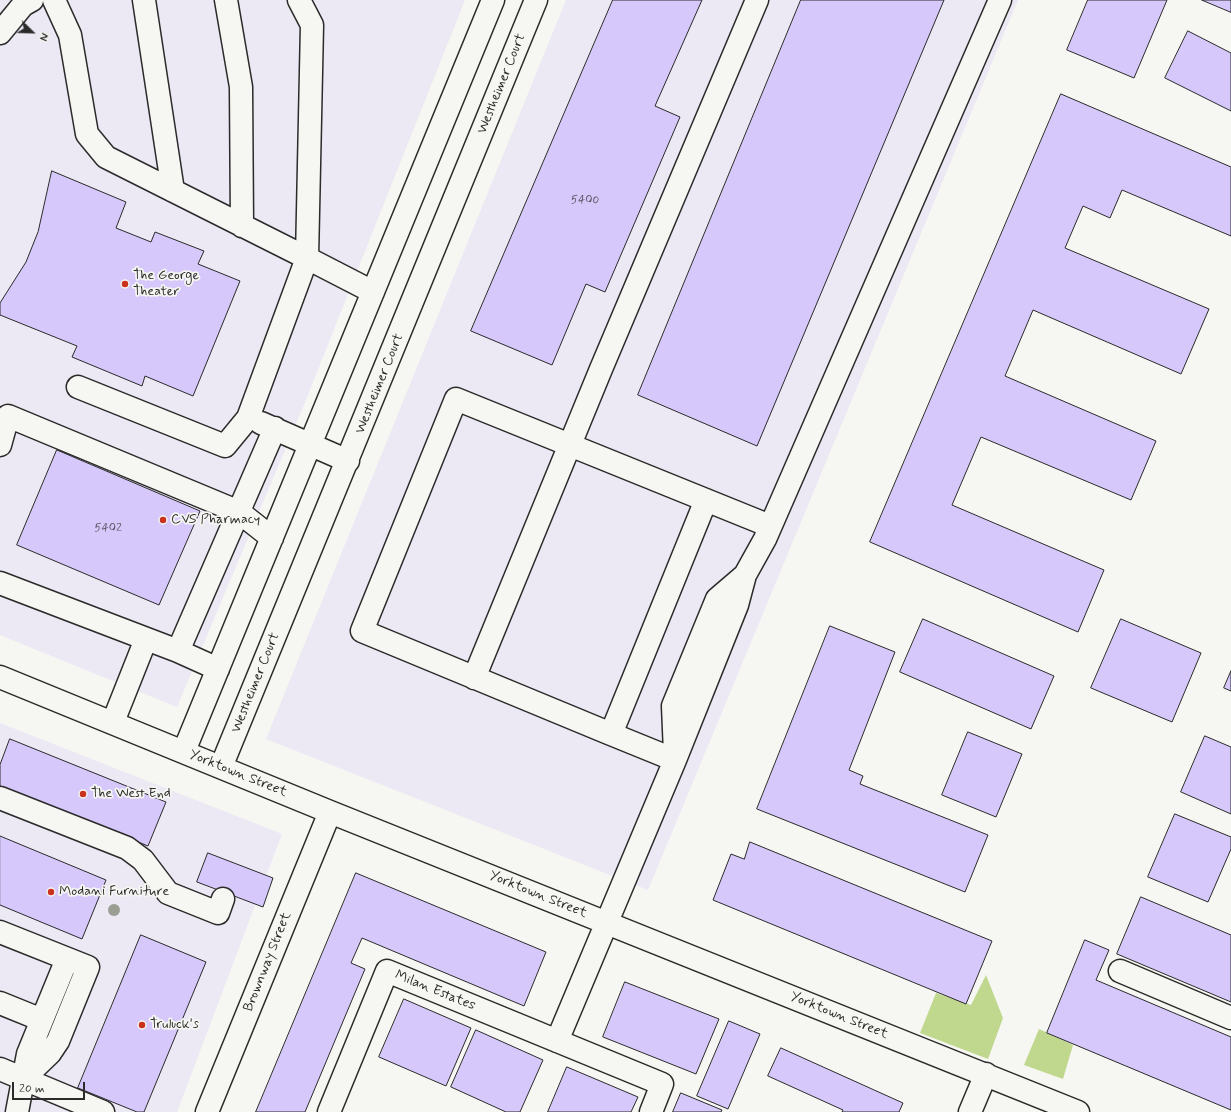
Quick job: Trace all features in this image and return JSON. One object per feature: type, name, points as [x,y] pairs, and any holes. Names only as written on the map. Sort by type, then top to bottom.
[{"type":"street","points":[[0,33],[23,5],[32,0]]},
{"type":"street","points":[[54,0],[70,35],[87,134],[106,157],[373,292]]},
{"type":"street","points":[[144,0],[173,191]]},
{"type":"street","points":[[226,0],[241,87],[242,226]]},
{"type":"street","points":[[78,386],[226,446],[248,418],[307,258],[312,25],[299,0]]},
{"type":"street","points":[[184,751],[493,0]]},
{"type":"street","name":"Westheimer Court","points":[[221,767],[348,461],[536,0]]},
{"type":"street","points":[[474,678],[757,0]]},
{"type":"street","points":[[557,1041],[608,923],[675,760],[673,706],[716,599],[745,575],[770,526],[1000,0]]},
{"type":"street","points":[[675,760],[362,632],[456,399],[770,526]]},
{"type":"street","points":[[0,445],[4,414],[239,512],[272,538]]},
{"type":"street","points":[[248,418],[275,428],[348,461]]},
{"type":"street","points":[[178,651],[275,428]]},
{"type":"street","points":[[611,734],[706,500]]},
{"type":"street","points":[[0,583],[178,651],[218,669]]},
{"type":"street","points":[[113,722],[146,639]]},
{"type":"street","name":"Yorktown Street","points":[[0,677],[330,812],[1078,1112]]},
{"type":"street","points":[[0,798],[127,848],[143,860],[168,893],[218,913],[223,899]]},
{"type":"street","name":"Brownway Street","points":[[207,1112],[330,812]]},
{"type":"street","points":[[0,932],[88,967],[58,1041],[50,1053],[23,1079]]},
{"type":"street","points":[[18,1112],[28,1054],[67,959]]},
{"type":"street","name":"Milan Estates","points":[[329,1112],[387,971],[662,1084],[651,1112]]},
{"type":"street","points":[[1120,971],[1231,1018]]},
{"type":"street","points":[[0,1003],[42,1020]]},
{"type":"street","points":[[0,1069],[103,1112]]},
{"type":"street","points":[[970,1112],[986,1074]]},
{"type":"shaded area","points":[[0,0],[465,0],[303,407],[177,707],[0,635]]},
{"type":"shaded area","points":[[566,0],[1018,0],[648,890],[266,739]]},
{"type":"shaded area","points":[[0,723],[282,834],[177,1112],[0,1112]]},
{"type":"green space","points":[[986,975],[1003,1018],[988,1059],[920,1033],[936,993],[971,1005]]},
{"type":"green space","points":[[1039,1029],[1073,1045],[1063,1079],[1024,1065]]},
{"type":"building","points":[[613,0],[702,0],[655,106],[680,117],[605,292],[586,284],[552,365],[471,331]]},
{"type":"building","points":[[801,0],[944,0],[757,446],[638,395]]},
{"type":"building","points":[[1088,0],[1167,0],[1134,78],[1067,50]]},
{"type":"building","points":[[1202,0],[1231,0],[1231,12]]},
{"type":"building","points":[[1188,31],[1231,53],[1231,111],[1165,78]]},
{"type":"building","points":[[1061,94],[1231,167],[1231,236],[1122,190],[1110,218],[1083,206],[1065,248],[1209,309],[1181,374],[1033,310],[1005,376],[1156,441],[1131,500],[981,437],[952,505],[1104,570],[1078,632],[870,542]]},
{"type":"building","name":"The George Theater","points":[[52,171],[126,202],[116,228],[151,242],[155,232],[204,251],[198,264],[240,281],[193,396],[145,376],[142,386],[72,357],[77,346],[0,315],[0,303],[26,262],[38,232]]},
{"type":"building","name":"CVS Pharmacy","points":[[57,450],[200,511],[159,605],[17,545]]},
{"type":"building","points":[[923,619],[1054,676],[1031,729],[900,672]]},
{"type":"building","points":[[1121,619],[1201,653],[1172,722],[1091,688]]},
{"type":"building","points":[[830,626],[895,652],[849,770],[863,776],[860,784],[988,835],[965,892],[757,809]]},
{"type":"building","points":[[1231,671],[1231,691],[1224,688]]},
{"type":"building","points":[[968,732],[1022,754],[996,817],[942,795]]},
{"type":"building","points":[[1205,736],[1231,747],[1231,814],[1181,792]]},
{"type":"building","name":"The West End","points":[[10,739],[166,802],[148,846],[0,786],[0,765]]},
{"type":"building","points":[[1175,814],[1231,837],[1231,849],[1208,902],[1148,877]]},
{"type":"building","name":"Modani Furniture","points":[[0,836],[106,880],[82,939],[0,905]]},
{"type":"building","points":[[750,842],[992,941],[966,1004],[713,900],[731,854],[744,859]]},
{"type":"building","points":[[208,853],[273,878],[263,907],[197,882]]},
{"type":"building","points":[[356,873],[546,952],[524,1006],[362,938],[351,963],[365,969],[305,1112],[256,1112]]},
{"type":"building","points":[[1141,897],[1231,935],[1231,1002],[1117,954]]},
{"type":"building","name":"Truluck's","points":[[141,935],[206,962],[144,1112],[137,1112],[78,1088]]},
{"type":"building","points":[[1085,940],[1109,950],[1096,980],[1231,1037],[1231,1110],[1047,1033]]},
{"type":"building","points":[[625,982],[719,1019],[696,1074],[603,1037]]},
{"type":"building","points":[[404,999],[471,1028],[446,1086],[379,1057]]},
{"type":"building","points":[[729,1021],[760,1034],[728,1109],[697,1096]]},
{"type":"building","points":[[476,1030],[543,1060],[520,1112],[506,1112],[451,1087]]},
{"type":"building","points":[[781,1048],[903,1103],[899,1112],[842,1112],[843,1110],[768,1076]]},
{"type":"building","points":[[567,1067],[638,1097],[631,1112],[548,1112]]},
{"type":"building","points":[[681,1093],[722,1110],[721,1112],[673,1112]]},
{"type":"place","name":"The George Theater","points":[[125,284]]},
{"type":"place","name":"CVS Pharmacy","points":[[163,520]]},
{"type":"place","name":"The West End","points":[[83,794]]},
{"type":"place","name":"Modani Furniture","points":[[51,892]]},
{"type":"place","name":"Truluck's","points":[[142,1025]]}]
